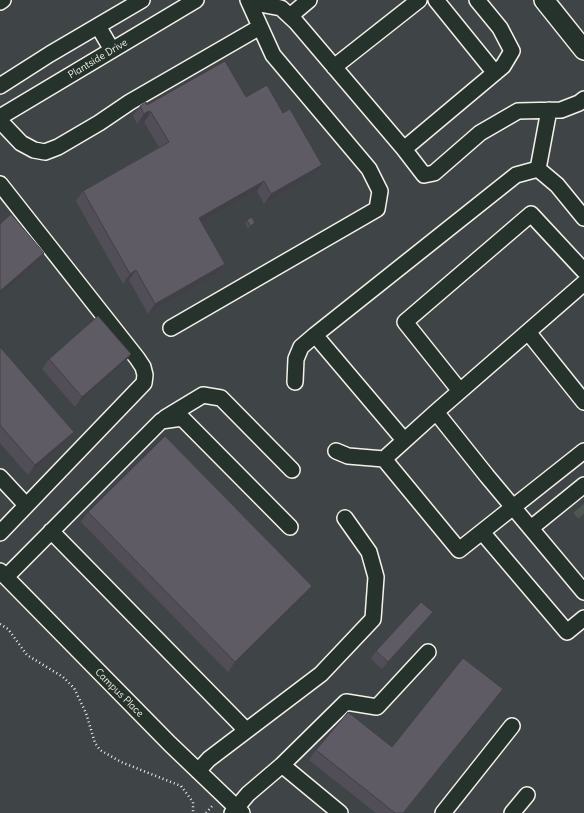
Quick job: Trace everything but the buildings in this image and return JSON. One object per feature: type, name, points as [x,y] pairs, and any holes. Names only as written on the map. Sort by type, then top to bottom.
[{"type":"main road","points":[[544,0],[584,50]]},
{"type":"street","points":[[0,86],[50,54],[142,0]]},
{"type":"street","name":"Plantside Drive","points":[[0,117],[196,0]]},
{"type":"street","points":[[290,16],[309,0]]},
{"type":"street","points":[[334,68],[419,0]]},
{"type":"street","points":[[436,0],[495,73]]},
{"type":"street","points":[[404,149],[503,66],[512,51],[500,28],[477,0]]},
{"type":"street","points":[[248,1],[281,8],[290,16],[404,149],[424,175],[434,173],[480,133],[518,111],[561,110],[584,100]]},
{"type":"street","points":[[171,328],[377,209],[380,191],[370,169],[273,55],[248,1]]},
{"type":"street","points":[[98,26],[112,50]]},
{"type":"street","points":[[0,121],[21,143],[34,150],[45,152],[58,147],[130,102],[260,27]]},
{"type":"street","points":[[538,169],[549,110]]},
{"type":"street","points":[[538,169],[557,185],[584,218]]},
{"type":"street","points":[[295,382],[296,359],[301,347],[516,175],[538,169]]},
{"type":"street","points":[[0,533],[144,383],[145,375],[143,367],[137,358],[1,188]]},
{"type":"street","points":[[460,391],[405,322],[531,214],[584,271]]},
{"type":"street","points":[[384,459],[584,283]]},
{"type":"street","points":[[528,332],[584,402]]},
{"type":"street","points":[[315,335],[404,440]]},
{"type":"street","points":[[3,574],[51,531],[161,421],[203,395],[221,398],[292,470]]},
{"type":"street","points":[[436,412],[584,592]]},
{"type":"street","points":[[161,421],[182,418],[290,527]]},
{"type":"street","points":[[336,451],[348,456],[384,459],[459,550],[584,451]]},
{"type":"street","points":[[0,477],[26,505]]},
{"type":"street","points":[[530,528],[575,502],[584,485]]},
{"type":"street","points":[[198,771],[209,759],[321,674],[373,620],[376,577],[369,552],[344,518]]},
{"type":"street","points":[[51,531],[246,730]]},
{"type":"street","points":[[482,532],[567,632],[584,618]]},
{"type":"street","name":"Campus Place","points":[[3,574],[237,811]]},
{"type":"street","points":[[237,811],[248,794],[282,765],[346,702],[377,707],[428,652]]},
{"type":"street","points":[[443,813],[512,726]]},
{"type":"street","points":[[282,765],[340,813]]},
{"type":"street","points":[[512,813],[527,795]]},
{"type":"path","points":[[0,624],[8,629],[27,655],[63,678],[74,688],[86,713],[95,743],[100,750],[121,762],[181,786],[193,802],[194,813]]},
{"type":"shaded area","points":[[0,0],[584,0],[584,813],[0,813]]},
{"type":"tunnel","points":[[579,508],[584,514]]}]
